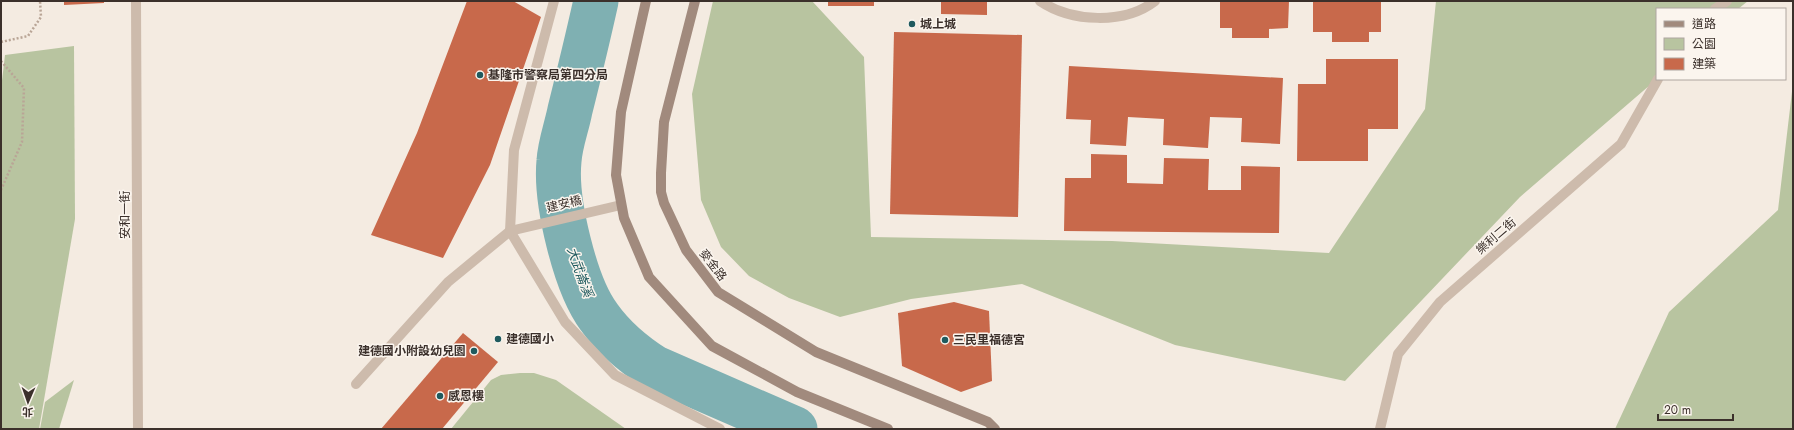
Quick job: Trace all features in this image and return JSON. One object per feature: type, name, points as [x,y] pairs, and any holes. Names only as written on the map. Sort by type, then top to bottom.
[{"type":"street","name":"安和一街","points":[[136,1],[138,429]]},
{"type":"street","points":[[554,1],[514,150],[510,231],[565,322],[615,375],[720,429]]},
{"type":"street","points":[[646,1],[621,112],[616,175],[624,218],[649,276],[712,346],[797,392],[888,429]]},
{"type":"street","name":"麥金路","points":[[695,1],[664,122],[661,173],[661,192],[664,203],[686,250],[718,292],[816,352],[988,422],[995,429]]},
{"type":"street","points":[[1040,1],[1048,7],[1071,15],[1096,18],[1144,10],[1155,1]]},
{"type":"street","points":[[1716,8],[1727,1]]},
{"type":"street","name":"樂利二街","points":[[1380,429],[1398,354],[1440,302],[1621,144],[1657,80]]},
{"type":"street","name":"建安橋","points":[[510,231],[621,205]]},
{"type":"street","points":[[356,384],[448,282],[510,231]]},
{"type":"path","points":[[1,42],[28,36],[41,17],[40,1]]},
{"type":"path","points":[[1,61],[24,88],[22,142],[1,190]]},
{"type":"green space","points":[[713,1],[812,1],[864,57],[871,237],[1112,241],[1329,253],[1425,109],[1436,1],[1748,1],[1739,8],[1656,8],[1656,80],[1520,197],[1345,381],[1175,345],[1022,284],[911,299],[840,317],[789,298],[749,276],[721,247],[701,200],[692,94]]},
{"type":"green space","points":[[74,46],[75,219],[39,429],[1,429],[1,89],[5,55]]},
{"type":"green space","points":[[1793,83],[1793,429],[1615,429],[1669,312],[1778,210]]},
{"type":"green space","points":[[534,373],[556,380],[626,429],[451,429],[491,380],[501,375]]},
{"type":"green space","points":[[74,380],[59,429],[40,429],[45,402]]},
{"type":"building","points":[[64,1],[104,1],[104,3],[64,5]]},
{"type":"building","name":"基隆市警察局第四分局","points":[[467,1],[513,1],[541,17],[490,165],[443,258],[371,235],[417,133]]},
{"type":"building","points":[[828,1],[874,1],[874,6],[828,6]]},
{"type":"building","points":[[941,1],[987,1],[987,15],[941,14]]},
{"type":"building","points":[[1220,1],[1289,1],[1288,28],[1269,29],[1269,38],[1232,38],[1232,28],[1220,28]]},
{"type":"building","points":[[1313,1],[1381,1],[1381,32],[1369,32],[1369,42],[1332,42],[1332,32],[1313,32]]},
{"type":"building","points":[[894,32],[1022,35],[1018,217],[890,214]]},
{"type":"building","points":[[1326,59],[1398,59],[1398,129],[1368,129],[1368,161],[1297,161],[1298,84],[1326,84]]},
{"type":"building","points":[[1069,66],[1283,78],[1280,144],[1241,142],[1242,118],[1210,117],[1208,148],[1163,145],[1164,119],[1128,117],[1126,146],[1090,144],[1091,120],[1066,119]]},
{"type":"building","points":[[1091,154],[1127,155],[1127,183],[1163,184],[1164,158],[1209,159],[1208,190],[1241,190],[1241,166],[1280,167],[1279,233],[1064,231],[1065,178],[1091,178]]},
{"type":"building","name":"三民里福德宮","points":[[954,302],[989,311],[992,381],[961,392],[902,366],[898,313]]},
{"type":"building","name":"感恩樓","points":[[463,333],[498,362],[442,429],[381,429]]},
{"type":"waterway","name":"大武崙溪","points":[[596,1],[559,161],[560,198],[568,242],[582,285],[590,303],[605,325],[618,339],[639,357],[655,368],[795,429]]},
{"type":"place","name":"城上城","points":[[912,24]]},
{"type":"place","name":"基隆市警察局第四分局","points":[[480,75]]},
{"type":"place","name":"建德國小","points":[[498,339]]},
{"type":"place","name":"三民里福德宮","points":[[945,340]]},
{"type":"place","name":"建德國小附設幼兒園","points":[[474,351]]},
{"type":"place","name":"感恩樓","points":[[440,396]]}]
